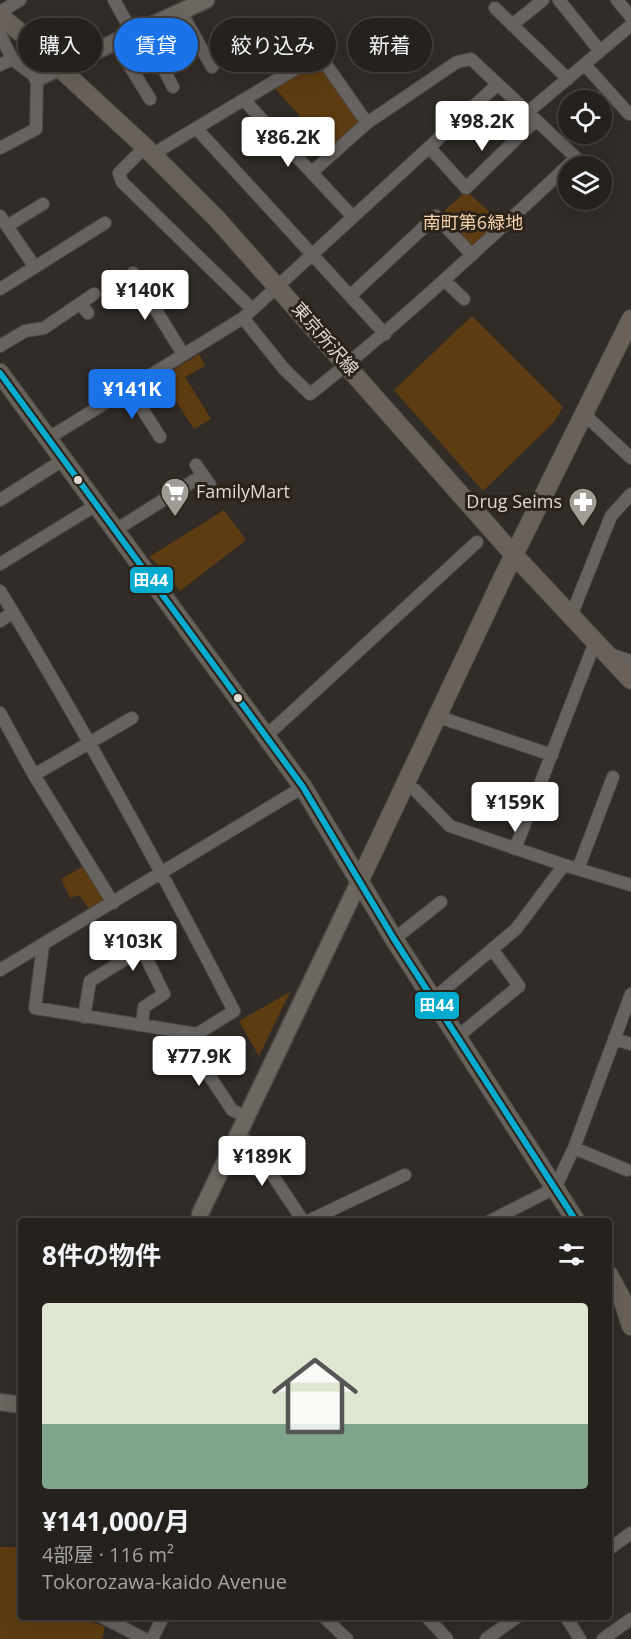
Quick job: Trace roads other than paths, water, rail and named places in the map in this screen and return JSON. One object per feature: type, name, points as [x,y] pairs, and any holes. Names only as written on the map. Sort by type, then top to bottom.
[{"type":"main road","name":"東京所沢線","points":[[1,21],[18,35]]},
{"type":"main road","name":"東京所沢線","points":[[64,72],[150,152],[217,219],[514,555],[631,680]]},
{"type":"main road","points":[[359,882],[436,716],[631,319]]},
{"type":"main road","points":[[3,384],[63,460],[303,787],[394,939],[574,1218]]},
{"type":"main road","points":[[612,1282],[631,1326]]},
{"type":"street","points":[[20,0],[1,21],[12,59],[37,78]]},
{"type":"street","points":[[114,0],[128,18]]},
{"type":"street","points":[[164,18],[184,7],[206,0]]},
{"type":"street","points":[[512,25],[543,0]]},
{"type":"street","points":[[559,0],[600,51]]},
{"type":"street","points":[[617,0],[631,17]]},
{"type":"street","points":[[184,7],[210,63]]},
{"type":"street","points":[[495,8],[568,80]]},
{"type":"street","points":[[429,147],[466,188],[568,80],[631,25]]},
{"type":"street","points":[[0,65],[12,59]]},
{"type":"street","points":[[312,172],[367,123],[457,62],[471,59],[574,156]]},
{"type":"street","points":[[367,123],[322,60],[310,60],[163,148],[150,152],[119,174],[122,182],[247,314],[284,369],[310,394],[385,334],[445,281],[558,175]]},
{"type":"street","points":[[585,65],[629,114]]},
{"type":"street","points":[[37,78],[51,72]]},
{"type":"street","points":[[133,72],[150,99]]},
{"type":"street","points":[[163,72],[173,87]]},
{"type":"street","points":[[0,148],[36,129],[37,78]]},
{"type":"street","points":[[47,439],[247,314],[498,84]]},
{"type":"street","points":[[244,100],[353,217]]},
{"type":"street","points":[[196,128],[385,334]]},
{"type":"street","points":[[7,226],[43,204]]},
{"type":"street","points":[[0,216],[35,267]]},
{"type":"street","points":[[350,296],[436,216],[472,255]]},
{"type":"street","points":[[0,289],[105,224]]},
{"type":"street","points":[[133,273],[183,354]]},
{"type":"street","points":[[445,281],[464,299]]},
{"type":"street","points":[[0,346],[25,331],[44,328],[84,309],[94,294]]},
{"type":"street","points":[[129,388],[160,437]]},
{"type":"street","points":[[584,414],[631,458]]},
{"type":"street","points":[[0,500],[63,460]]},
{"type":"street","points":[[114,531],[203,475]]},
{"type":"street","points":[[571,616],[611,516],[631,494]]},
{"type":"street","points":[[0,564],[96,505]]},
{"type":"street","points":[[265,737],[477,542]]},
{"type":"street","points":[[0,591],[89,742],[162,873],[234,1011],[197,1034],[35,1008],[43,945]]},
{"type":"street","points":[[0,621],[13,612]]},
{"type":"street","points":[[515,849],[552,755],[600,647],[631,661]]},
{"type":"street","points":[[0,713],[34,775],[112,903]]},
{"type":"street","points":[[436,716],[552,755]]},
{"type":"street","points":[[34,775],[132,718]]},
{"type":"street","points":[[578,869],[613,777]]},
{"type":"street","points":[[404,785],[415,789],[450,826],[631,885]]},
{"type":"street","points":[[0,970],[303,787]]},
{"type":"street","points":[[433,999],[516,929],[564,865]]},
{"type":"street","points":[[200,1214],[359,882]]},
{"type":"street","points":[[394,939],[441,902]]},
{"type":"street","points":[[457,1037],[519,986],[492,949]]},
{"type":"street","points":[[84,1017],[90,981],[142,950],[164,994],[144,1007],[142,1025]]},
{"type":"street","points":[[496,1218],[555,1188],[574,1148],[631,994]]},
{"type":"street","points":[[197,1034],[194,1052],[232,1110],[246,1118]]},
{"type":"street","points":[[614,1039],[631,1044]]},
{"type":"street","points":[[237,1136],[252,1144],[301,1218]]},
{"type":"street","points":[[574,1148],[627,1170]]},
{"type":"street","points":[[314,1218],[405,1174]]},
{"type":"street","points":[[0,1402],[18,1405]]},
{"type":"street","points":[[612,1548],[631,1533]]},
{"type":"street","points":[[603,1639],[631,1619]]},
{"type":"street","points":[[108,1620],[145,1639]]},
{"type":"street","points":[[152,1639],[162,1620]]},
{"type":"street","points":[[327,1620],[347,1639]]},
{"type":"street","points":[[430,1620],[447,1639]]},
{"type":"street","points":[[486,1639],[513,1620]]},
{"type":"street","points":[[568,1620],[580,1639]]},
{"type":"place","name":"FamilyMart","points":[[175,518]]},
{"type":"place","name":"Drug Seims","points":[[583,528]]},
{"type":"park label","name":"南町第6緑地","points":[[473,223]]}]
